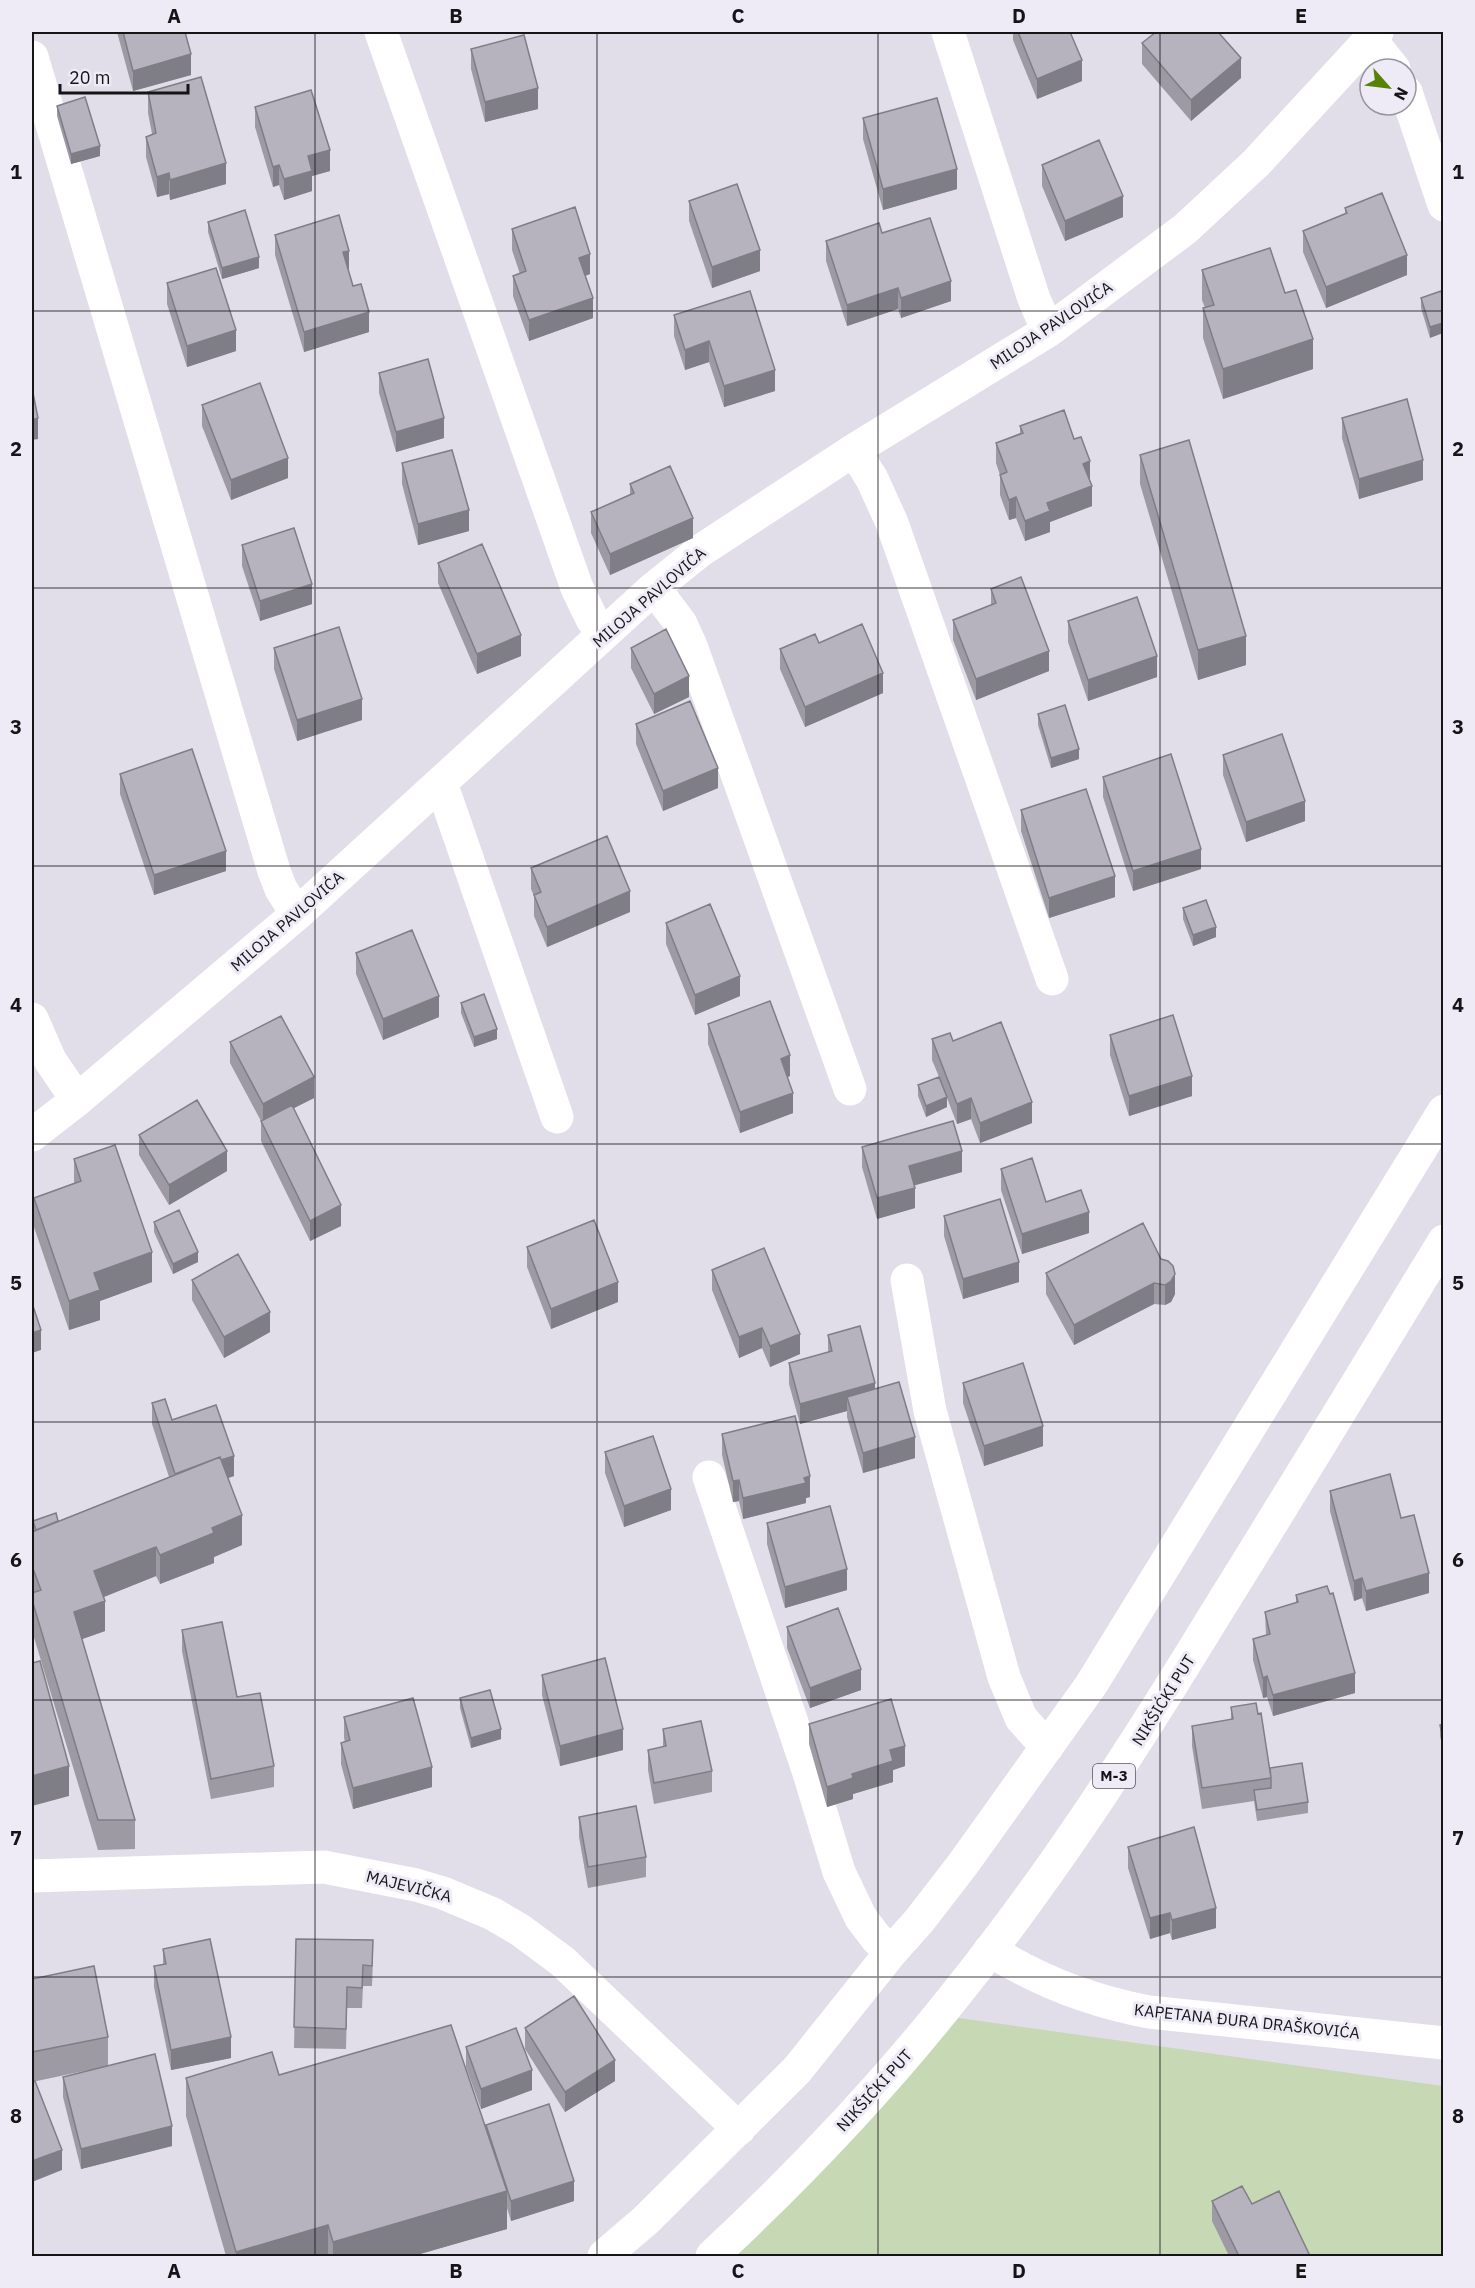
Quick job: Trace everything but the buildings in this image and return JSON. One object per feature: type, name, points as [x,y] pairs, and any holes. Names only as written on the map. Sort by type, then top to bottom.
[{"type":"street","points":[[381,32],[577,588],[592,619],[603,634]]},
{"type":"street","points":[[948,32],[1030,288],[1048,331]]},
{"type":"street","points":[[1373,35],[1387,57]]},
{"type":"street","name":"MILOJA PAVLOVIĆA","points":[[32,1134],[77,1100],[297,914],[654,588],[700,551],[854,450],[1048,331],[1185,229],[1256,163],[1373,35]]},
{"type":"street","points":[[32,57],[273,871],[297,914]]},
{"type":"street","points":[[1414,117],[1443,205]]},
{"type":"street","points":[[854,450],[873,479],[892,523],[1052,979]]},
{"type":"street","points":[[654,588],[687,635],[850,1089]]},
{"type":"street","points":[[441,783],[556,1117]]},
{"type":"street","points":[[32,1019],[50,1060],[77,1100]]},
{"type":"street","points":[[604,2256],[646,2220],[797,2070],[892,1951],[919,1921],[1047,1747],[1091,1685],[1443,1111]]},
{"type":"street","name":"NIKŠIĆKI PUT","points":[[712,2256],[792,2180],[920,2038],[990,1950],[1079,1828],[1153,1717],[1443,1241]]},
{"type":"street","points":[[906,1280],[930,1411],[1004,1677],[1021,1718],[1047,1747]]},
{"type":"street","points":[[709,1477],[809,1773],[839,1872],[861,1918],[877,1939],[892,1951]]},
{"type":"street","name":"MAJEVIČKA","points":[[32,1876],[324,1867],[416,1884],[443,1893],[493,1914],[544,1946],[739,2129]]},
{"type":"street","name":"KAPETANA ĐURA DRAŠKOVIĆA","points":[[990,1950],[1028,1973],[1061,1988],[1112,2005],[1140,2011],[1443,2043]]},
{"type":"green space","points":[[923,2013],[1443,2086],[1443,2256],[714,2256]]}]
